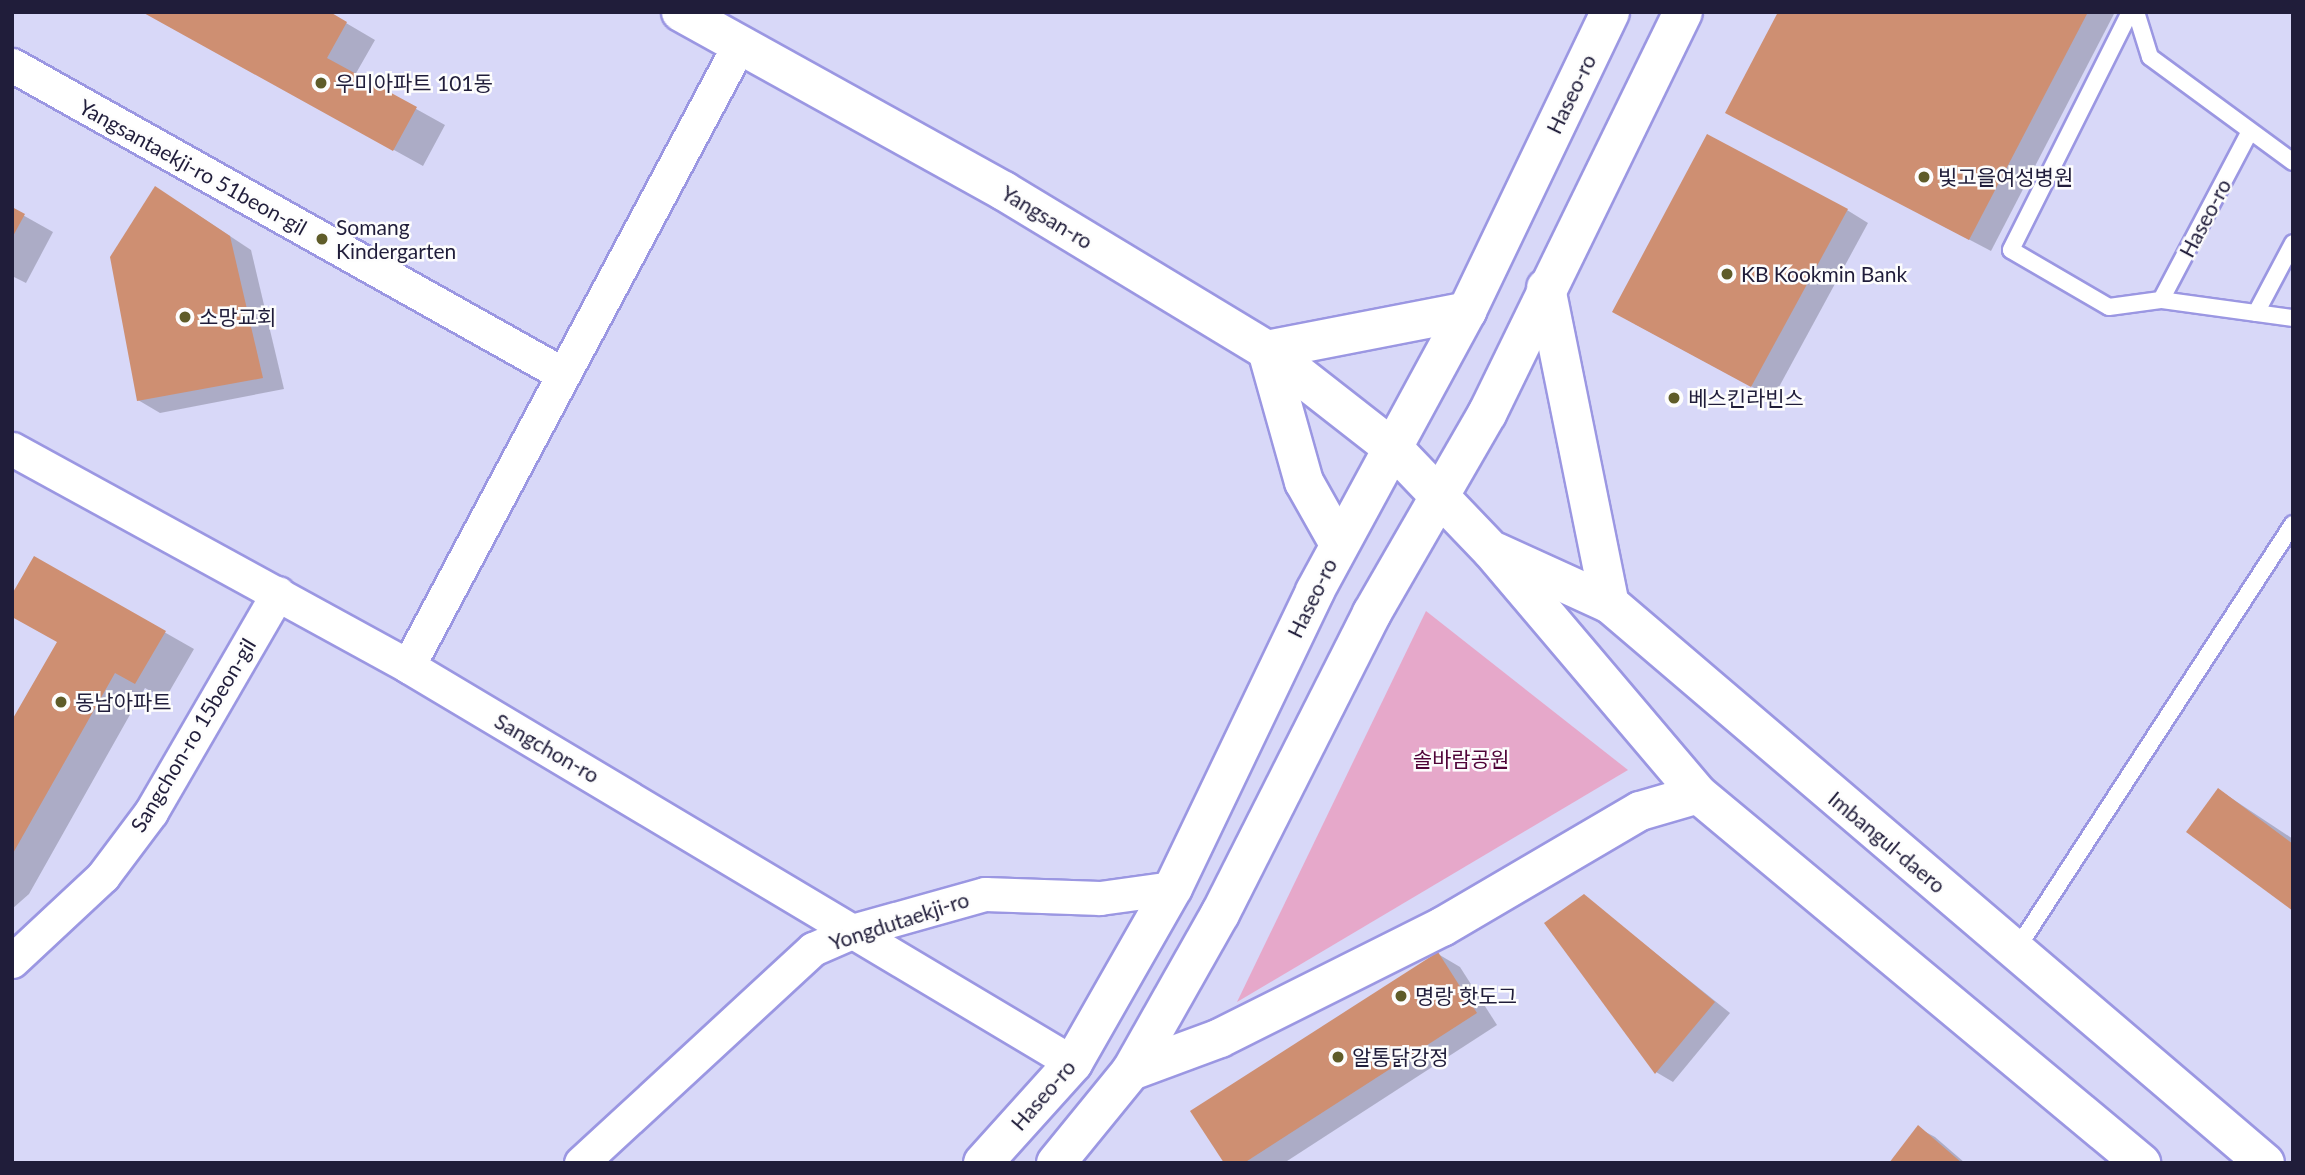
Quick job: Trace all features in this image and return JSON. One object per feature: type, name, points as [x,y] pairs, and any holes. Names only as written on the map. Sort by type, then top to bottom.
[{"type":"main road","name":"Haseo-ro","points":[[983,1163],[1073,1063],[1173,888],[1339,544],[1395,450],[1467,311],[1610,12]]},
{"type":"main road","points":[[1056,1163],[1131,1071],[1439,494],[1487,414],[1546,288],[1683,12]]},
{"type":"main road","name":"Yangsan-ro","points":[[690,15],[1004,191],[1266,350],[1395,450]]},
{"type":"main road","points":[[1546,288],[1611,604]]},
{"type":"main road","points":[[1339,544],[1304,482],[1266,350],[1467,311]]},
{"type":"main road","name":"Imbangul-daero","points":[[1395,450],[1491,550],[1698,794],[2141,1163]]},
{"type":"main road","name":"Imbangul-daero","points":[[1491,550],[1611,604],[2266,1163]]},
{"type":"main road","points":[[1131,1071],[1220,1038],[1442,927],[1640,811],[1698,794]]},
{"type":"street","points":[[408,666],[561,373],[739,44]]},
{"type":"street","name":"Yangsantaekji-ro 51beon-gil","points":[[12,65],[561,373]]},
{"type":"street","name":"Sangchon-ro","points":[[12,449],[408,666],[856,930],[1073,1063]]},
{"type":"street","name":"Sangchon-ro 15beon-gil","points":[[12,961],[103,876],[152,812],[278,593]]},
{"type":"street","name":"Yongdutaekji-ro","points":[[581,1163],[813,949],[856,930],[985,894],[1100,898],[1173,888]]},
{"type":"lane","points":[[2130,12],[2011,250],[2109,307],[2161,300],[2293,318]]},
{"type":"lane","points":[[2136,12],[2150,57],[2248,135],[2293,162]]},
{"type":"lane","name":"Haseo-ro","points":[[2161,300],[2248,135]]},
{"type":"lane","points":[[2256,313],[2293,243]]},
{"type":"lane","points":[[2016,952],[2293,524]]},
{"type":"green space","name":"솔바람공원","points":[[1426,611],[1628,770],[1237,1002]]},
{"type":"building","name":"우미아파트 101동","points":[[142,12],[330,12],[347,22],[327,58],[417,107],[393,151]]},
{"type":"building","name":"빛고을여성병원","points":[[1778,12],[2088,12],[1969,240],[1725,113]]},
{"type":"building","points":[[1707,134],[1848,209],[1751,387],[1612,312]]},
{"type":"building","name":"소망교회","points":[[155,186],[230,236],[263,378],[137,401],[110,257]]},
{"type":"building","points":[[12,207],[25,214],[12,238]]},
{"type":"building","name":"동남아파트","points":[[34,556],[166,631],[135,684],[115,673],[12,855],[12,720],[57,642],[12,617],[12,594]]},
{"type":"building","points":[[2218,788],[2293,844],[2293,911],[2186,832]]},
{"type":"building","points":[[1584,894],[1715,1002],[1655,1074],[1544,923]]},
{"type":"building","points":[[1438,952],[1477,1013],[1244,1163],[1224,1163],[1190,1111]]},
{"type":"building","points":[[1918,1125],[1962,1163],[1889,1163]]},
{"type":"place","name":"우미아파트 101동","points":[[321,83]]},
{"type":"place","name":"빛고을여성병원","points":[[1924,177]]},
{"type":"place","name":"Somang Kindergarten","points":[[322,239]]},
{"type":"place","name":"KB Kookmin Bank","points":[[1727,274]]},
{"type":"place","name":"소망교회","points":[[185,317]]},
{"type":"place","name":"베스킨라빈스","points":[[1674,398]]},
{"type":"place","name":"동남아파트","points":[[61,702]]},
{"type":"place","name":"명랑 핫도그","points":[[1401,996]]},
{"type":"place","name":"알통닭강정","points":[[1338,1057]]}]
